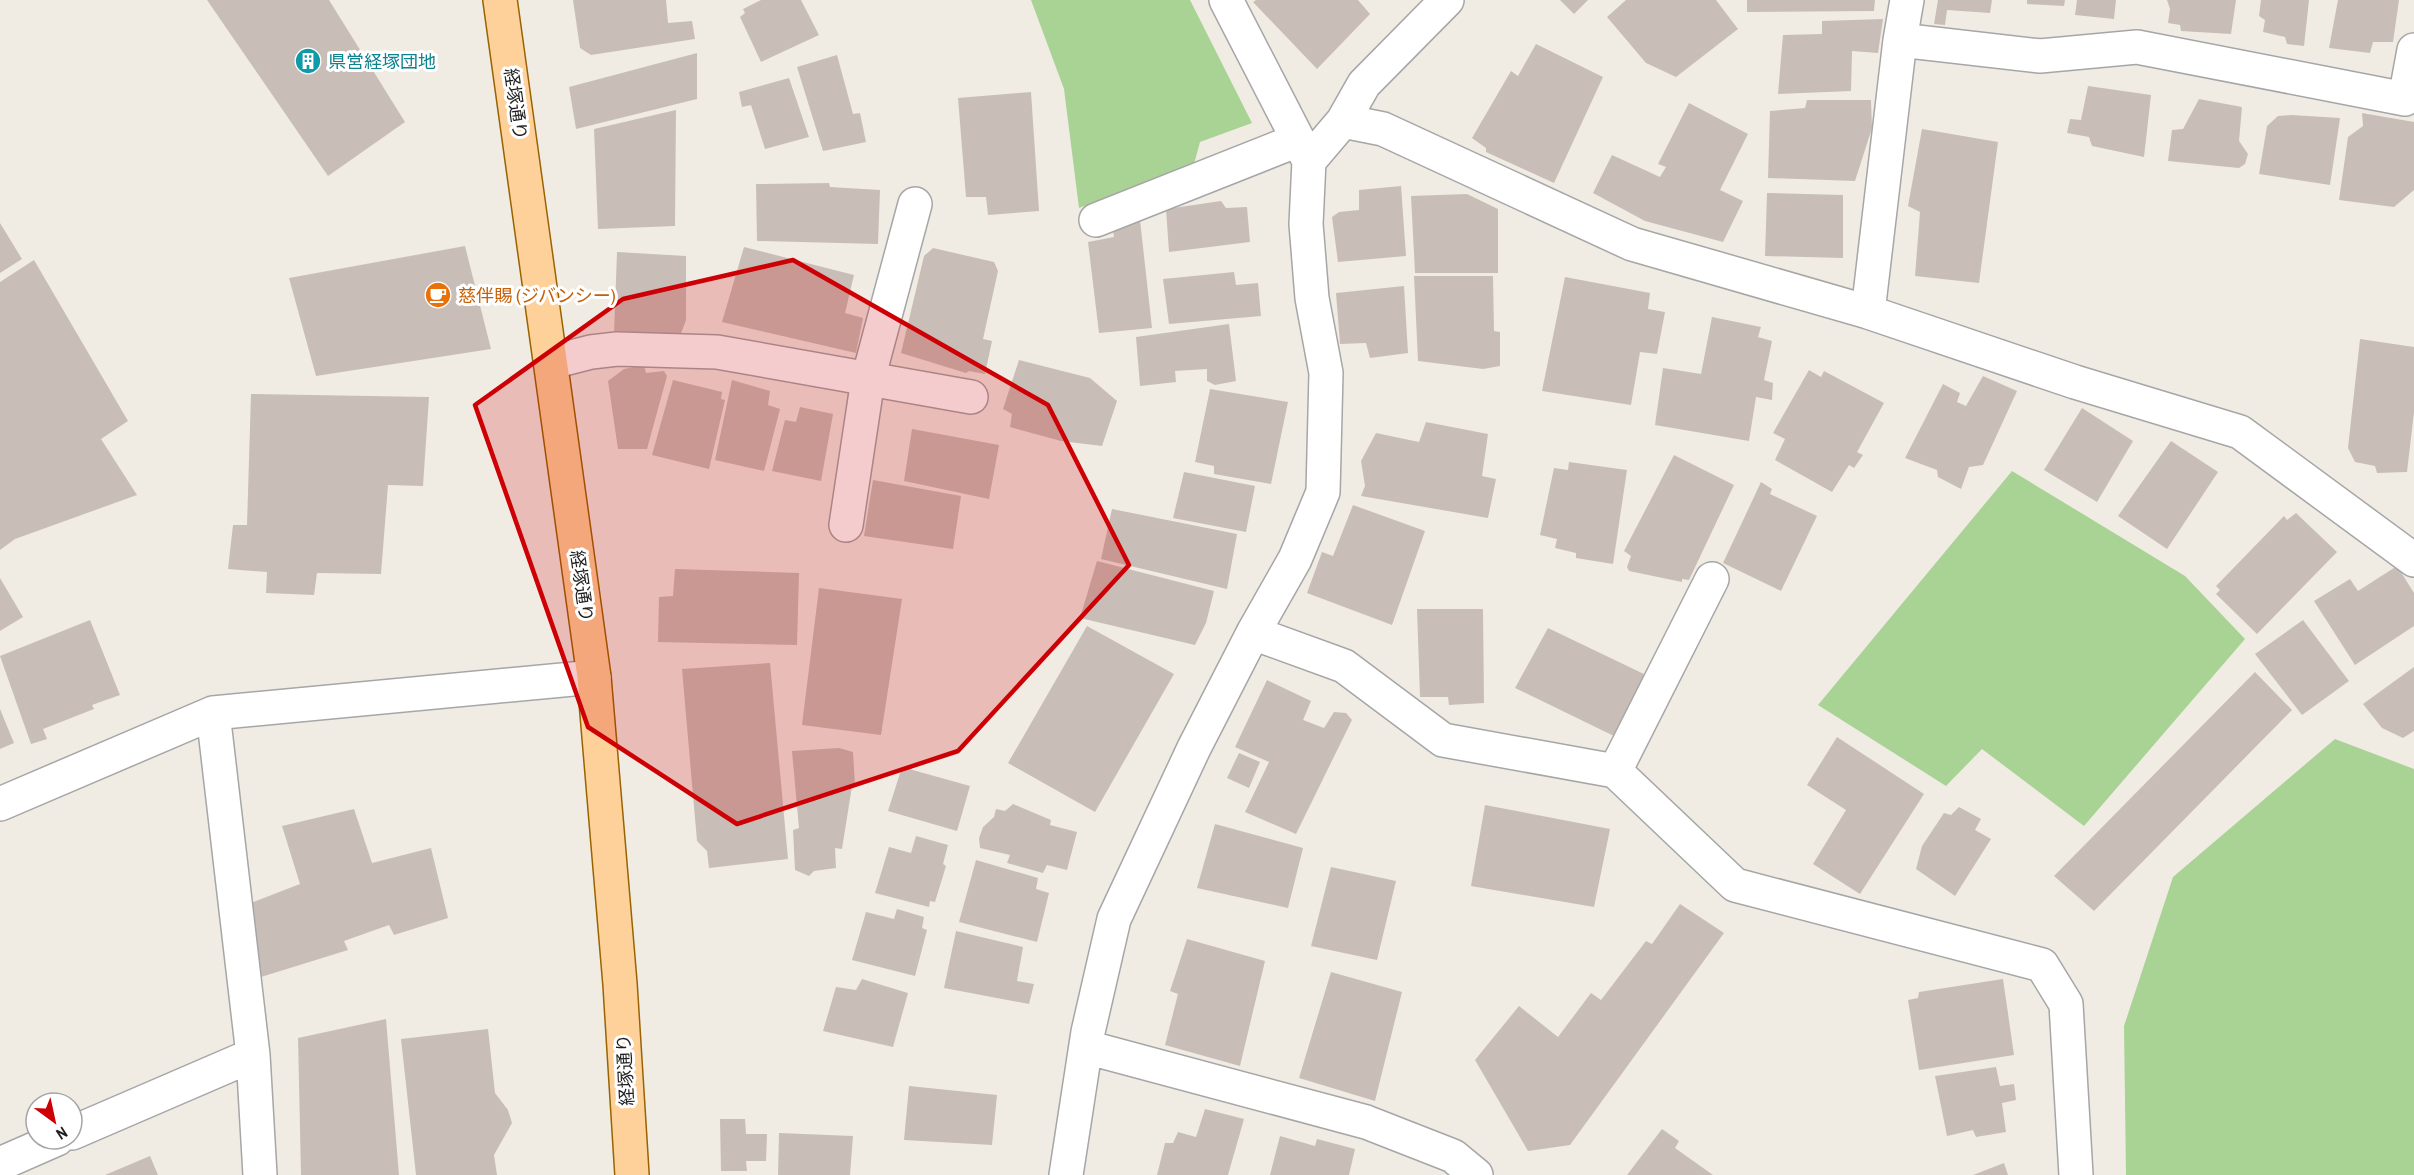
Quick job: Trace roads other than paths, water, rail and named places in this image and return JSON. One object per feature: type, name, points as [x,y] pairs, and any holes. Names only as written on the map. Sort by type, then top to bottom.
[{"type":"main road","name":"経塚通り","points":[[500,0],[594,677],[620,984],[632,1175]]},
{"type":"street","points":[[1066,1175],[1086,1047],[1114,919],[1194,748],[1253,633],[1295,559],[1323,492],[1326,373],[1312,298],[1306,224],[1304,150],[1226,0]]},
{"type":"street","points":[[1096,220],[1304,150],[1343,121],[1364,84],[1446,0]]},
{"type":"street","points":[[1868,312],[1900,40],[1907,0]]},
{"type":"street","points":[[1900,40],[2040,56],[2137,46],[2404,99],[2414,50]]},
{"type":"street","points":[[1343,121],[1383,129],[1632,244],[1868,312],[2075,382],[2240,432],[2414,560]]},
{"type":"street","points":[[846,525],[868,379],[915,204]]},
{"type":"street","points":[[552,362],[591,352],[617,349],[717,352],[971,397]]},
{"type":"street","points":[[1615,771],[1712,579]]},
{"type":"street","points":[[1253,633],[1344,666],[1443,740],[1615,771],[1735,885],[2042,965],[2066,1004],[2076,1175]]},
{"type":"street","points":[[0,804],[213,712],[594,677]]},
{"type":"street","points":[[213,712],[253,1055],[260,1175]]},
{"type":"street","points":[[1086,1047],[1366,1122],[1453,1156],[1476,1175]]},
{"type":"street","points":[[84,1128],[253,1055]]},
{"type":"street","points":[[0,1164],[30,1151]]},
{"type":"place","name":"県営経塚団地","points":[[308,61]]},
{"type":"place","name":"慈伴賜 (ジバンシー)","points":[[438,295]]}]
